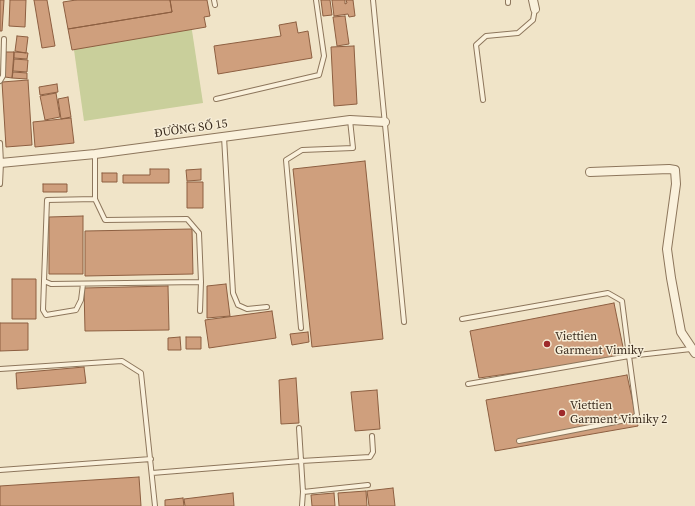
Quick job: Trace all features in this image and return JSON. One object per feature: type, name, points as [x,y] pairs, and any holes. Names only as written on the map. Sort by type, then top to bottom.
[{"type":"street","points":[[533,0],[535,9]]},
{"type":"street","name":"ĐƯỜNG SỐ 15","points":[[1,163],[95,154],[350,120],[385,122]]},
{"type":"street","points":[[590,172],[675,170],[676,184],[667,249],[681,332],[693,351]]},
{"type":"lane","points":[[216,99],[319,75],[324,56],[316,0]]},
{"type":"lane","points":[[373,0],[404,322]]},
{"type":"lane","points":[[483,100],[476,45],[486,36],[518,32],[533,20],[535,9]]},
{"type":"lane","points":[[0,81],[3,76],[4,39]]},
{"type":"lane","points":[[302,328],[286,160],[302,150],[353,148],[350,120]]},
{"type":"lane","points":[[224,137],[233,293],[238,305],[248,309],[267,307]]},
{"type":"lane","points":[[0,143],[0,184]]},
{"type":"lane","points":[[95,154],[95,199],[105,220],[187,219],[199,233],[202,282],[200,311]]},
{"type":"lane","points":[[83,284],[81,300],[76,310],[46,315],[44,310],[44,281],[47,200],[95,199]]},
{"type":"lane","points":[[44,281],[51,284],[202,282]]},
{"type":"lane","points":[[462,319],[608,293],[622,301],[637,415],[632,419],[519,441]]},
{"type":"lane","points":[[468,384],[629,356],[693,351]]},
{"type":"lane","points":[[0,369],[122,361],[141,373],[155,506]]},
{"type":"lane","points":[[299,428],[303,492],[302,506]]},
{"type":"lane","points":[[152,473],[370,457],[373,452],[372,436]]},
{"type":"lane","points":[[0,470],[151,459]]},
{"type":"lane","points":[[303,492],[368,485]]},
{"type":"green space","points":[[191,24],[203,103],[84,121],[73,43]]},
{"type":"building","points":[[0,0],[4,0],[2,31],[0,31]]},
{"type":"building","points":[[10,0],[26,0],[25,27],[9,26]]},
{"type":"building","points":[[34,0],[47,0],[55,46],[42,48]]},
{"type":"building","points":[[76,0],[170,0],[172,12],[68,29],[63,2]]},
{"type":"building","points":[[170,0],[207,0],[210,16],[204,17],[206,27],[72,50],[68,29],[172,12]]},
{"type":"building","points":[[321,0],[330,0],[332,15],[323,16]]},
{"type":"building","points":[[332,0],[345,0],[345,4],[347,3],[346,0],[353,0],[355,16],[349,17],[348,14],[334,16]]},
{"type":"building","points":[[345,16],[349,44],[337,46],[333,17]]},
{"type":"building","points":[[296,22],[298,33],[308,31],[312,58],[218,74],[214,46],[281,36],[279,25]]},
{"type":"building","points":[[17,36],[28,37],[26,53],[15,51]]},
{"type":"building","points":[[354,46],[357,104],[334,106],[331,47]]},
{"type":"building","points":[[6,52],[14,52],[12,78],[5,77]]},
{"type":"building","points":[[14,52],[28,53],[27,59],[14,58]]},
{"type":"building","points":[[14,59],[28,60],[27,72],[13,71]]},
{"type":"building","points":[[13,72],[27,73],[27,79],[12,78]]},
{"type":"building","points":[[28,80],[32,145],[6,147],[2,82]]},
{"type":"building","points":[[57,84],[58,92],[40,95],[39,87]]},
{"type":"building","points":[[56,93],[60,117],[45,120],[40,96]]},
{"type":"building","points":[[68,97],[71,117],[61,119],[58,99]]},
{"type":"building","points":[[71,118],[74,143],[35,147],[33,122]]},
{"type":"building","points":[[365,161],[383,339],[312,347],[293,169]]},
{"type":"building","points":[[150,169],[169,169],[169,183],[123,183],[123,175],[150,175]]},
{"type":"building","points":[[201,169],[201,180],[187,181],[186,170]]},
{"type":"building","points":[[102,173],[117,173],[117,182],[102,182]]},
{"type":"building","points":[[187,182],[203,182],[203,208],[187,208]]},
{"type":"building","points":[[43,184],[67,184],[67,192],[43,192]]},
{"type":"building","points":[[83,216],[83,274],[49,274],[49,217]]},
{"type":"building","points":[[192,229],[193,274],[85,276],[85,231]]},
{"type":"building","points":[[12,279],[36,279],[36,319],[12,319]]},
{"type":"building","points":[[226,284],[230,316],[207,318],[207,286]]},
{"type":"building","points":[[168,286],[169,330],[85,331],[84,288]]},
{"type":"building","name":"Viettien Garment Vimiky","points":[[614,303],[625,357],[479,378],[470,331]]},
{"type":"building","points":[[272,311],[276,338],[209,348],[205,320]]},
{"type":"building","points":[[0,323],[28,323],[28,350],[0,351]]},
{"type":"building","points":[[308,332],[309,342],[292,345],[290,334]]},
{"type":"building","points":[[180,337],[181,350],[168,350],[168,338]]},
{"type":"building","points":[[186,337],[201,337],[201,349],[186,349]]},
{"type":"building","points":[[84,367],[86,383],[17,389],[16,373]]},
{"type":"building","name":"Viettien Garment Vimiky 2","points":[[627,375],[638,426],[495,451],[486,400]]},
{"type":"building","points":[[296,378],[299,423],[281,424],[279,380]]},
{"type":"building","points":[[377,390],[380,429],[355,431],[351,392]]},
{"type":"building","points":[[139,477],[141,506],[0,506],[0,486]]},
{"type":"building","points":[[393,488],[395,506],[369,506],[367,491]]},
{"type":"building","points":[[366,491],[367,506],[339,506],[338,493]]},
{"type":"building","points":[[233,493],[234,506],[185,506],[184,499]]},
{"type":"building","points":[[334,493],[335,506],[312,506],[311,495]]},
{"type":"building","points":[[183,498],[184,506],[165,506],[165,500]]},
{"type":"place","name":"Viettien Garment Vimiky","points":[[547,344]]},
{"type":"place","name":"Viettien Garment Vimiky 2","points":[[562,413]]}]
